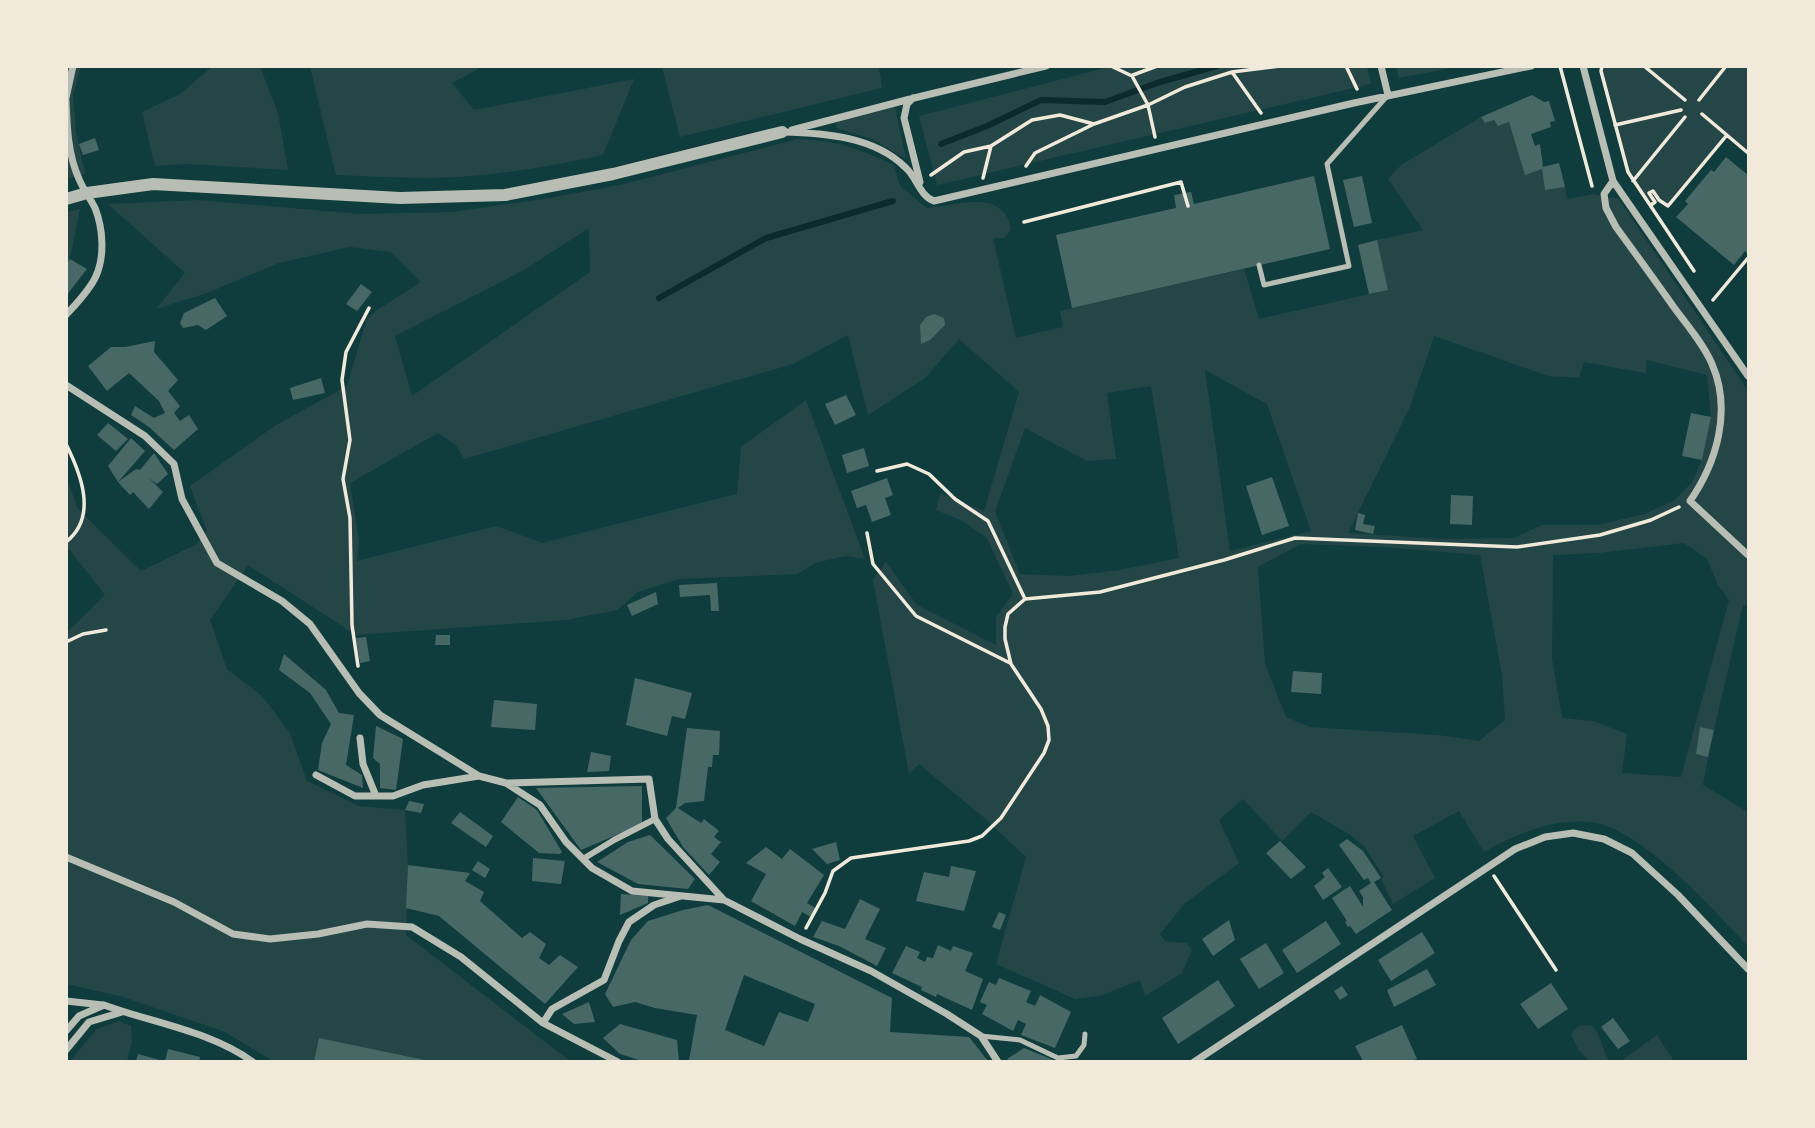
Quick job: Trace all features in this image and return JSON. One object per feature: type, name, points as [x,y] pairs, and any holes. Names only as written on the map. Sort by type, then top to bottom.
[{"type":"street","points":[[66,314],[96,276],[102,245],[100,223],[73,162],[68,136],[66,99],[73,66]]},
{"type":"street","points":[[66,199],[87,193],[153,184],[400,198],[505,195],[613,174],[1046,66]]},
{"type":"street","points":[[1381,66],[1388,95]]},
{"type":"street","points":[[782,132],[827,134],[864,143],[900,162],[909,170],[924,194],[934,201],[1388,95],[1531,66]]},
{"type":"street","points":[[1583,66],[1613,181],[1748,376]]},
{"type":"street","points":[[914,98],[907,104],[904,118],[924,194]]},
{"type":"street","points":[[1613,181],[1604,194],[1606,208],[1616,227],[1712,362],[1719,382],[1721,413],[1718,443],[1705,480],[1690,501],[1748,555]]},
{"type":"street","points":[[66,385],[145,436],[174,464],[182,499],[217,563],[282,601],[310,624],[359,693],[380,715],[479,776],[506,782],[649,779],[655,819],[668,839],[724,900]]},
{"type":"street","points":[[360,738],[363,764],[376,796]]},
{"type":"street","points":[[316,775],[355,796],[393,796],[423,785],[479,776]]},
{"type":"street","points":[[506,782],[540,804],[566,842],[592,868],[632,891],[724,900],[871,971],[981,1035],[998,1062]]},
{"type":"street","points":[[583,859],[655,819]]},
{"type":"street","points":[[1195,1062],[1515,849],[1545,837],[1573,834],[1604,839],[1632,853],[1678,895],[1748,969]]},
{"type":"street","points":[[66,857],[174,902],[233,934],[270,939],[318,934],[367,924],[412,927],[461,957],[542,1023],[618,1062]]},
{"type":"street","points":[[542,1023],[552,1009],[604,980],[629,922],[654,905],[685,895]]},
{"type":"street","points":[[66,1001],[104,1005],[197,1035],[239,1052],[253,1062]]},
{"type":"street","points":[[66,1031],[79,1016],[104,1005]]},
{"type":"street","points":[[66,1050],[89,1022],[123,1012]]},
{"type":"lane","points":[[1259,265],[1264,285],[1349,266],[1327,164],[1388,95]]},
{"type":"lane","points":[[981,1035],[1020,1040],[1058,1058],[1076,1056],[1084,1045],[1084,1034]]},
{"type":"path","points":[[1111,66],[1132,75],[1148,105],[1157,149]]},
{"type":"path","points":[[1132,75],[1157,66]]},
{"type":"path","points":[[1016,182],[1035,153],[1094,124],[1148,105],[1185,87],[1232,72],[1280,66]]},
{"type":"path","points":[[1346,66],[1357,88],[1354,103]]},
{"type":"path","points":[[1560,66],[1594,191]]},
{"type":"path","points":[[1602,66],[1601,71],[1628,172],[1699,279]]},
{"type":"path","points":[[1644,66],[1685,100]]},
{"type":"path","points":[[1699,100],[1726,66]]},
{"type":"path","points":[[1232,72],[1269,123]]},
{"type":"path","points":[[1615,125],[1681,110]]},
{"type":"path","points":[[1702,114],[1748,153]]},
{"type":"path","points":[[919,179],[934,173],[964,152],[991,146],[1041,118],[1060,115],[1094,124]]},
{"type":"path","points":[[1633,181],[1685,117]]},
{"type":"path","points":[[1650,206],[1655,202],[1649,194],[1653,191],[1659,200],[1668,206],[1727,135]]},
{"type":"path","points":[[980,190],[991,146]]},
{"type":"path","points":[[1024,222],[1181,182],[1188,205]]},
{"type":"path","points":[[1706,289],[1713,300],[1748,258]]},
{"type":"path","points":[[358,671],[352,625],[351,517],[344,479],[350,440],[342,380],[346,352],[369,308]]},
{"type":"path","points":[[66,444],[78,468],[86,510],[75,535],[66,542]]},
{"type":"path","points":[[877,471],[907,464],[929,474],[955,499],[988,521],[1024,599]]},
{"type":"path","points":[[800,939],[825,893],[833,871],[851,858],[969,841],[982,836],[1002,818],[1044,753],[1049,740],[1048,726],[1041,709],[1011,664],[1005,639],[1008,614],[1024,599],[1100,592],[1224,560],[1295,538],[1517,547],[1600,535],[1651,520],[1690,501]]},
{"type":"path","points":[[867,533],[873,564],[916,616],[1011,664]]},
{"type":"path","points":[[66,642],[83,634],[106,629]]},
{"type":"path","points":[[1488,867],[1556,970]]},
{"type":"shaded area","points":[[213,66],[260,67],[278,113],[288,170],[186,164],[155,166],[142,112],[180,94]]},
{"type":"shaded area","points":[[1396,66],[1457,67],[1399,78]]},
{"type":"shaded area","points":[[1602,66],[1748,67],[1748,153],[1727,135],[1668,206],[1652,191],[1649,194],[1655,202],[1650,206],[1628,172],[1601,71]]},
{"type":"shaded area","points":[[67,67],[81,67],[73,96],[76,133],[85,174],[67,179]]},
{"type":"shaded area","points":[[310,67],[482,67],[452,83],[474,110],[634,79],[603,155],[476,176],[385,177],[336,175]]},
{"type":"shaded area","points":[[662,67],[879,67],[882,88],[680,137]]},
{"type":"shaded area","points":[[1109,67],[1367,67],[1371,84],[937,185],[919,116]]},
{"type":"shaded area","points":[[895,107],[906,159],[872,139],[836,128],[838,121]]},
{"type":"shaded area","points":[[1481,117],[1485,123],[1494,120],[1499,126],[1509,122],[1526,174],[1542,169],[1545,190],[1565,187],[1567,199],[1593,194],[1619,199],[1748,391],[1748,606],[1743,605],[1714,730],[1700,727],[1696,753],[1708,757],[1703,785],[1748,812],[1748,946],[1696,892],[1653,854],[1632,839],[1590,822],[1548,825],[1509,839],[1484,852],[1459,811],[1413,836],[1435,878],[1393,904],[1381,879],[1384,877],[1364,846],[1349,834],[1311,812],[1282,841],[1243,799],[1219,820],[1239,863],[1184,904],[1160,934],[1165,941],[1187,943],[1192,950],[1182,973],[1145,996],[1140,980],[1100,996],[1075,999],[996,964],[1026,857],[981,815],[919,764],[909,774],[873,580],[886,562],[917,605],[996,645],[996,617],[1013,594],[987,538],[961,520],[936,510],[940,493],[984,511],[1019,392],[959,339],[925,378],[868,415],[848,335],[793,364],[464,459],[456,445],[438,433],[350,483],[359,541],[357,561],[497,526],[542,543],[737,494],[741,447],[806,400],[865,559],[845,556],[815,563],[797,574],[679,579],[638,592],[617,610],[566,620],[356,635],[248,565],[210,620],[227,669],[262,696],[290,733],[307,781],[359,806],[405,810],[408,865],[406,935],[570,1061],[431,1061],[319,1038],[314,1061],[273,1061],[225,1032],[123,997],[67,984],[67,632],[105,595],[70,550],[67,551],[66,477],[78,509],[141,571],[197,544],[207,531],[190,486],[276,425],[347,386],[366,321],[377,310],[421,282],[391,252],[349,247],[279,263],[207,293],[156,309],[185,273],[108,204],[199,200],[360,214],[451,212],[624,184],[798,139],[825,141],[859,150],[894,165],[900,186],[927,208],[978,202],[1000,208],[1007,217],[1011,230],[1004,238],[993,238],[1016,338],[1063,327],[1060,311],[1244,269],[1259,319],[1387,290],[1377,240],[1423,230],[1388,179],[1401,165]],"holes":[[[589,228],[590,272],[412,396],[395,336],[524,270]],[[1434,336],[1548,376],[1579,378],[1584,362],[1646,373],[1646,360],[1707,375],[1711,417],[1702,460],[1692,482],[1675,500],[1644,514],[1598,525],[1542,525],[1514,538],[1442,539],[1348,533],[1410,407]],[[1205,370],[1267,404],[1311,531],[1230,551]],[[1151,386],[1179,558],[1120,570],[1069,576],[1020,574],[995,512],[1025,428],[1087,461],[1116,459],[1107,393]],[[1684,543],[1707,559],[1718,585],[1729,600],[1681,777],[1622,773],[1627,734],[1593,721],[1562,718],[1552,659],[1553,555],[1599,553]],[[1301,544],[1480,555],[1502,675],[1505,720],[1479,741],[1438,735],[1310,727],[1286,717],[1265,664],[1258,567]]]},
{"type":"shaded area","points":[[80,209],[70,259],[67,264],[67,212]]},
{"type":"shaded area","points":[[119,1021],[131,1026],[132,1041],[127,1061],[70,1061],[97,1029]]},
{"type":"shaded area","points":[[1590,1025],[1597,1032],[1610,1061],[1589,1061],[1578,1049],[1571,1034],[1578,1026]]},
{"type":"shaded area","points":[[1657,1035],[1674,1061],[1621,1061]]},
{"type":"building","points":[[1532,95],[1544,102],[1549,101],[1555,121],[1550,122],[1551,127],[1531,134],[1535,146],[1540,144],[1543,167],[1559,163],[1565,187],[1545,190],[1542,169],[1525,175],[1509,122],[1498,126],[1494,120],[1485,123],[1481,117]]},
{"type":"building","points":[[95,138],[99,150],[83,155],[79,144]]},
{"type":"building","points":[[1726,157],[1748,175],[1748,254],[1745,251],[1734,265],[1676,217],[1688,204],[1685,201],[1711,170],[1714,172]]},
{"type":"building","points":[[1314,176],[1330,249],[1072,308],[1056,235],[1176,208],[1174,195],[1191,192],[1194,204]]},
{"type":"building","points":[[1362,176],[1372,223],[1354,227],[1343,180]]},
{"type":"building","points":[[1377,240],[1388,290],[1369,294],[1358,245]]},
{"type":"building","points":[[70,259],[87,269],[66,296],[66,264]]},
{"type":"building","points":[[361,284],[372,292],[357,311],[346,304]]},
{"type":"building","points":[[215,298],[227,316],[206,330],[198,325],[183,328],[180,323],[184,313]]},
{"type":"building","points":[[934,314],[944,318],[945,325],[930,340],[921,344],[920,325],[926,317]]},
{"type":"building","points":[[155,341],[154,352],[178,380],[168,391],[180,406],[174,413],[180,421],[189,415],[198,429],[174,450],[131,415],[135,406],[154,418],[165,413],[159,401],[129,373],[107,391],[88,366],[111,347]]},
{"type":"building","points":[[321,378],[325,393],[293,400],[290,388]]},
{"type":"building","points":[[846,395],[856,415],[835,425],[825,404]]},
{"type":"building","points":[[1691,413],[1711,417],[1702,460],[1682,456]]},
{"type":"building","points":[[108,423],[128,439],[116,451],[97,435]]},
{"type":"building","points":[[131,438],[145,451],[118,482],[108,466]]},
{"type":"building","points":[[864,448],[869,466],[847,473],[842,455]]},
{"type":"building","points":[[154,453],[168,474],[157,484],[149,478],[163,492],[149,509],[133,492],[130,495],[118,482],[136,469],[140,470]]},
{"type":"building","points":[[1272,477],[1289,526],[1262,535],[1246,486]]},
{"type":"building","points":[[887,478],[893,495],[885,498],[891,515],[872,522],[866,505],[857,508],[851,491]]},
{"type":"building","points":[[1451,495],[1473,496],[1472,525],[1450,524]]},
{"type":"building","points":[[1358,513],[1365,515],[1363,524],[1375,526],[1373,534],[1355,530]]},
{"type":"building","points":[[717,583],[719,611],[711,611],[710,595],[680,597],[679,585]]},
{"type":"building","points":[[656,592],[658,604],[632,616],[627,605]]},
{"type":"building","points":[[436,635],[450,635],[450,645],[435,645]]},
{"type":"building","points":[[366,637],[370,661],[360,663],[356,638]]},
{"type":"building","points":[[284,654],[326,690],[339,713],[354,715],[346,765],[362,775],[363,788],[318,770],[322,743],[331,724],[310,693],[279,670]]},
{"type":"building","points":[[1293,671],[1322,673],[1321,694],[1291,692]]},
{"type":"building","points":[[635,678],[692,693],[685,719],[672,716],[667,736],[626,725]]},
{"type":"building","points":[[494,700],[537,704],[535,730],[491,727]]},
{"type":"building","points":[[376,726],[403,739],[396,790],[380,788],[380,764],[373,758]]},
{"type":"building","points":[[1700,727],[1714,730],[1708,757],[1696,754]]},
{"type":"building","points":[[687,728],[720,731],[719,755],[713,755],[712,767],[708,767],[704,801],[685,803],[678,808],[701,823],[704,819],[719,831],[714,837],[721,842],[711,854],[720,862],[709,875],[683,847],[666,818],[676,808]]},
{"type":"building","points":[[591,752],[611,756],[609,771],[587,772]]},
{"type":"building","points":[[642,786],[642,824],[581,850],[536,788]]},
{"type":"building","points":[[518,797],[537,810],[562,852],[560,854],[539,853],[501,822]]},
{"type":"building","points":[[409,801],[424,804],[421,813],[405,810]]},
{"type":"building","points":[[460,812],[493,836],[486,847],[451,823]]},
{"type":"building","points":[[650,835],[695,879],[688,889],[638,884],[597,862],[628,842]]},
{"type":"building","points":[[1347,839],[1363,851],[1381,878],[1374,882],[1392,910],[1356,934],[1348,927],[1332,898],[1350,886],[1363,907],[1363,897],[1359,891],[1371,883],[1368,878],[1364,880],[1339,845]]},
{"type":"building","points":[[1280,841],[1306,867],[1291,879],[1266,853]]},
{"type":"building","points":[[836,842],[840,860],[827,864],[812,849]]},
{"type":"building","points":[[766,847],[782,859],[790,849],[824,875],[807,903],[815,908],[811,917],[802,912],[795,926],[751,901],[766,874],[746,863]]},
{"type":"building","points":[[533,858],[565,861],[561,884],[532,881]]},
{"type":"building","points":[[478,861],[490,869],[485,878],[472,870]]},
{"type":"building","points":[[408,865],[470,873],[465,881],[484,892],[480,901],[522,938],[530,932],[546,944],[539,958],[549,965],[560,955],[578,967],[545,1004],[439,916],[406,908]]},
{"type":"building","points":[[951,866],[976,871],[964,911],[916,901],[924,872],[949,877]]},
{"type":"building","points":[[1328,868],[1342,887],[1323,900],[1314,886],[1325,877],[1322,873]]},
{"type":"building","points":[[621,894],[648,896],[648,903],[620,915]]},
{"type":"building","points":[[860,899],[880,909],[865,939],[886,948],[877,966],[839,946],[813,937],[822,921],[845,929]]},
{"type":"building","points":[[708,905],[892,998],[890,1032],[969,1037],[988,1061],[689,1061],[697,1015],[635,1002],[613,1007],[605,994],[631,940],[648,921]],"holes":[[[744,975],[815,1004],[808,1022],[779,1012],[764,1046],[725,1030]]]},
{"type":"building","points":[[999,912],[1006,915],[1000,930],[992,927]]},
{"type":"building","points":[[1229,920],[1235,940],[1213,956],[1202,939]]},
{"type":"building","points":[[1326,921],[1341,944],[1297,973],[1282,950]]},
{"type":"building","points":[[1422,932],[1435,953],[1391,981],[1378,960]]},
{"type":"building","points":[[1266,943],[1284,973],[1259,989],[1240,959]]},
{"type":"building","points":[[938,945],[951,951],[953,946],[973,953],[965,971],[983,979],[972,1010],[937,994],[936,997],[892,973],[906,946],[920,952],[917,958],[925,962],[927,957],[933,958]]},
{"type":"building","points":[[1427,969],[1436,985],[1394,1007],[1387,990]]},
{"type":"building","points":[[999,978],[1031,991],[1026,1002],[1035,1006],[1040,995],[1071,1012],[1055,1048],[1021,1035],[1026,1024],[1018,1020],[1013,1031],[982,1014],[987,1005],[980,1002],[989,982],[996,985]]},
{"type":"building","points":[[1218,980],[1235,1006],[1178,1044],[1162,1018]]},
{"type":"building","points":[[1551,983],[1568,1009],[1538,1029],[1520,1004]]},
{"type":"building","points":[[1342,986],[1348,995],[1340,1000],[1334,991]]},
{"type":"building","points":[[589,1002],[595,1022],[574,1024],[562,1014]]},
{"type":"building","points":[[1613,1018],[1630,1041],[1618,1049],[1601,1027]]},
{"type":"building","points":[[620,1024],[677,1040],[679,1061],[642,1061],[620,1054],[603,1038]]},
{"type":"building","points":[[1402,1025],[1417,1059],[1363,1061],[1355,1046]]},
{"type":"building","points":[[319,1038],[425,1060],[425,1061],[314,1061]]},
{"type":"building","points":[[1024,1048],[1056,1061],[1007,1059]]},
{"type":"building","points":[[168,1049],[200,1057],[199,1061],[165,1061]]},
{"type":"building","points":[[138,1054],[163,1061],[136,1061]]},
{"type":"waterway","points":[[941,144],[1041,100],[1105,102],[1160,82],[1217,66]]},
{"type":"waterway","points":[[659,298],[766,238],[893,201]]}]
